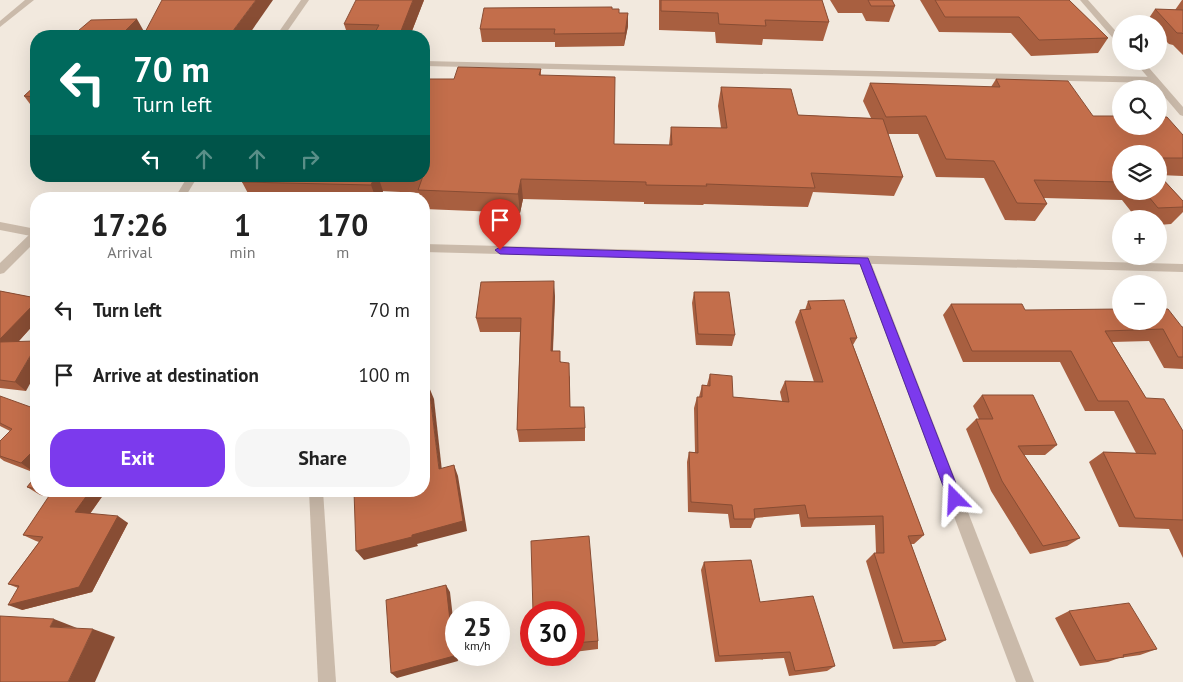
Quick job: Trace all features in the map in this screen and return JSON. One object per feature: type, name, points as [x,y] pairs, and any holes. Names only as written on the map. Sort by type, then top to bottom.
[{"type":"street","points":[[0,25],[30,0]]},
{"type":"street","points":[[284,30],[305,0]]},
{"type":"street","points":[[1084,0],[1112,32]]},
{"type":"street","points":[[0,11],[14,13]]},
{"type":"street","points":[[430,63],[1155,80]]},
{"type":"street","points":[[1146,70],[1155,80]]},
{"type":"street","points":[[1167,94],[1183,113]]},
{"type":"street","points":[[0,226],[30,233]]},
{"type":"street","points":[[0,270],[30,240]]},
{"type":"street","points":[[430,248],[1183,268]]},
{"type":"street","points":[[864,260],[1025,682]]},
{"type":"street","points":[[316,497],[327,682]]},
{"type":"building","points":[[162,0],[256,0],[234,30],[146,30]]},
{"type":"building","points":[[356,0],[413,0],[401,30],[376,30],[379,25],[344,24]]},
{"type":"building","points":[[661,0],[822,0],[829,22],[765,20],[766,26],[719,24],[718,13],[661,11]]},
{"type":"building","points":[[868,0],[892,0],[895,6],[871,6]]},
{"type":"building","points":[[935,0],[1069,0],[1108,38],[1039,40],[1019,17],[945,17]]},
{"type":"building","points":[[612,7],[612,9],[619,9],[619,13],[628,13],[625,33],[554,34],[555,29],[480,29],[484,8]]},
{"type":"building","points":[[1155,9],[1183,10],[1183,34],[1177,33],[1167,22],[1167,15],[1160,15]]},
{"type":"building","points":[[137,19],[126,30],[79,30],[91,20]]},
{"type":"building","points":[[458,67],[541,69],[539,75],[615,77],[614,144],[672,145],[671,127],[727,128],[721,87],[791,89],[798,115],[883,119],[903,177],[811,173],[815,188],[706,184],[707,186],[646,185],[646,182],[521,179],[518,194],[418,190],[421,182],[430,182],[430,79],[454,79]]},
{"type":"building","points":[[996,79],[1068,81],[1093,116],[1112,116],[1112,135],[1167,135],[1167,117],[1183,135],[1183,158],[1167,158],[1167,145],[1112,145],[1112,182],[1034,180],[1047,204],[1017,203],[994,161],[946,159],[926,116],[886,117],[870,83],[1000,87]]},
{"type":"building","points":[[30,90],[30,96],[24,96]]},
{"type":"building","points":[[242,182],[372,182],[371,185]]},
{"type":"building","points":[[1167,184],[1183,201],[1183,207],[1158,208],[1151,200],[1167,200]]},
{"type":"building","points":[[554,281],[551,351],[560,351],[560,362],[569,363],[570,407],[584,407],[585,428],[517,430],[521,318],[476,318],[481,282]]},
{"type":"building","points":[[0,291],[30,297],[30,308],[0,339]]},
{"type":"building","points":[[694,292],[729,292],[735,335],[698,334]]},
{"type":"building","points":[[844,300],[857,338],[850,338],[924,535],[908,536],[946,640],[903,643],[874,553],[884,553],[883,516],[808,518],[805,505],[754,509],[755,519],[734,519],[732,505],[691,502],[689,452],[698,453],[697,397],[702,397],[702,385],[710,386],[710,374],[732,376],[733,397],[789,402],[785,381],[823,382],[800,310],[811,309],[808,301]]},
{"type":"building","points":[[951,304],[1022,304],[1025,310],[1112,309],[1112,330],[1134,330],[1105,331],[1146,398],[1164,399],[1183,431],[1183,520],[1135,518],[1103,452],[1156,454],[1128,401],[1098,401],[1071,351],[972,351]]},
{"type":"building","points":[[1167,309],[1183,327],[1183,357],[1178,357],[1164,330],[1167,330]]},
{"type":"building","points":[[30,341],[30,356],[15,382],[0,380],[0,342]]},
{"type":"building","points":[[430,395],[439,469],[454,465],[463,521],[412,535],[412,537],[356,551],[354,497],[430,497]]},
{"type":"building","points":[[982,395],[1033,395],[1057,445],[1018,446],[1080,538],[1043,546],[1002,481],[976,419],[993,419]]},
{"type":"building","points":[[0,396],[30,407],[30,454],[21,463],[0,456],[0,441],[12,429],[0,423]]},
{"type":"building","points":[[48,497],[86,497],[75,512],[118,516],[79,587],[8,605],[19,586],[8,584],[43,537],[23,535]]},
{"type":"building","points":[[589,536],[598,641],[585,642],[585,601],[533,601],[531,541]]},
{"type":"building","points":[[751,560],[760,602],[813,596],[835,666],[795,671],[790,652],[719,656],[704,562]]},
{"type":"building","points":[[446,585],[448,601],[445,601],[445,658],[391,673],[386,600]]},
{"type":"building","points":[[1129,603],[1157,649],[1096,661],[1069,611]]},
{"type":"building","points":[[0,616],[54,619],[50,627],[93,629],[68,682],[0,682]]},
{"type":"route","points":[[500,250],[864,260],[955,499]]}]
